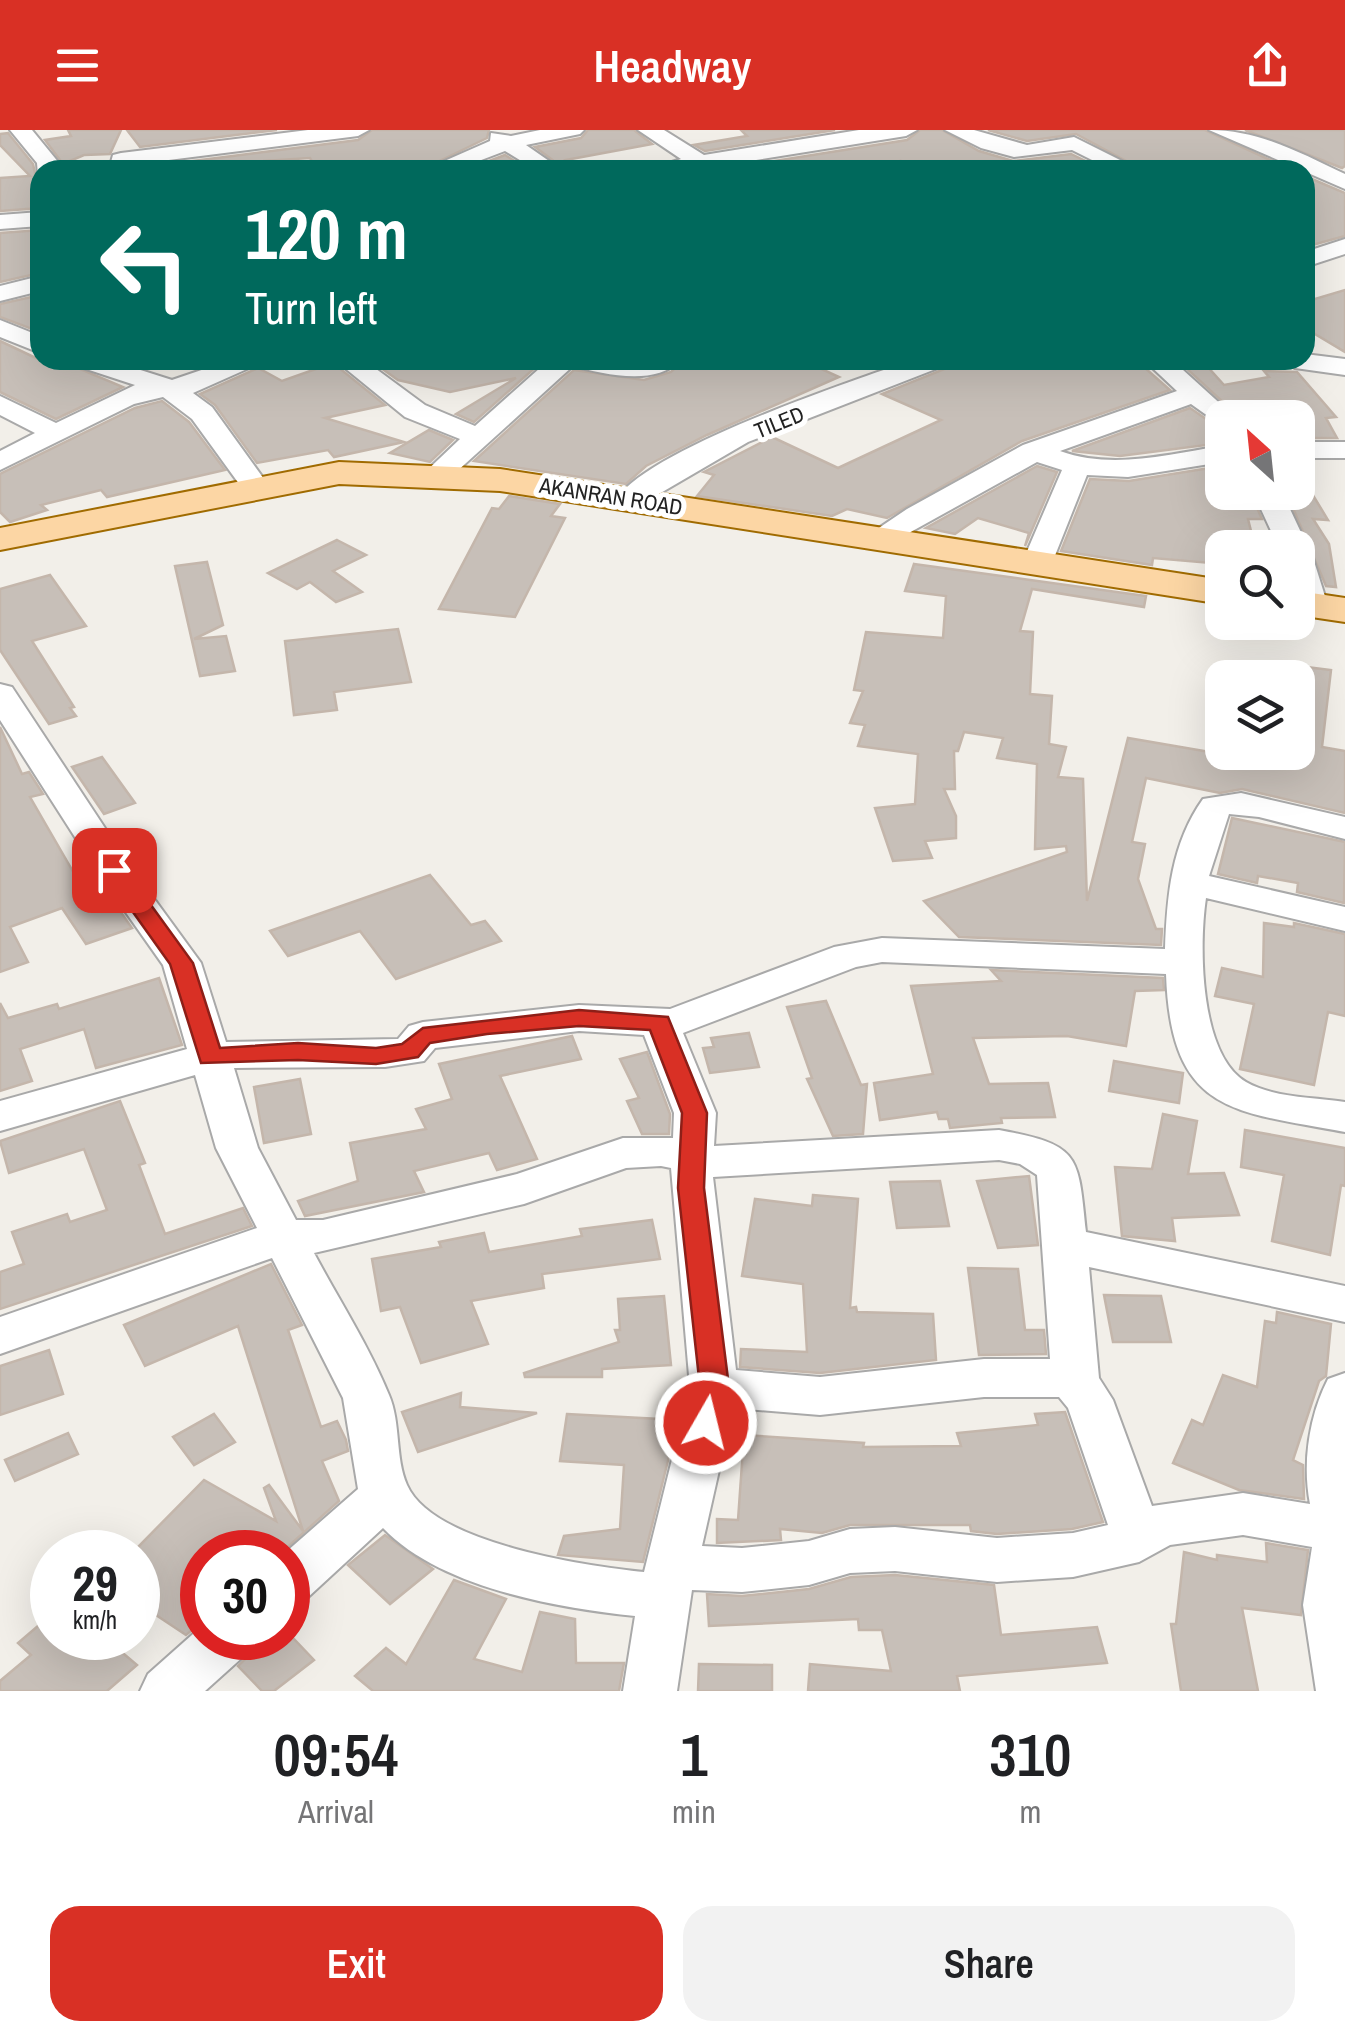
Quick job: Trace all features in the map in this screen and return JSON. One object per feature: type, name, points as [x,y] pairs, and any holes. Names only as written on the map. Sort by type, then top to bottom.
[{"type":"main road","name":"AKANRAN ROAD","points":[[0,538],[255,486],[339,473],[389,471],[500,480],[1205,589]]},
{"type":"street","points":[[21,130],[46,160]]},
{"type":"street","points":[[159,160],[353,130],[372,152]]},
{"type":"street","points":[[487,130],[534,160]]},
{"type":"street","points":[[461,160],[506,143],[573,130]]},
{"type":"street","points":[[650,130],[697,160]]},
{"type":"street","points":[[705,160],[848,134],[906,130]]},
{"type":"street","points":[[956,130],[1015,154],[1032,155],[1074,143],[1109,160]]},
{"type":"street","points":[[1220,130],[1298,160]]},
{"type":"street","points":[[122,160],[132,132]]},
{"type":"street","points":[[416,147],[434,160]]},
{"type":"street","points":[[756,151],[767,160]]},
{"type":"street","points":[[1315,168],[1345,182]]},
{"type":"street","points":[[0,222],[30,220]]},
{"type":"street","points":[[1315,257],[1340,251]]},
{"type":"street","points":[[0,294],[30,286]]},
{"type":"street","points":[[1315,363],[1345,368]]},
{"type":"street","points":[[114,370],[167,387],[202,413],[255,486]]},
{"type":"street","points":[[0,462],[126,398],[167,387],[191,386],[230,370]]},
{"type":"street","points":[[361,370],[415,410],[478,436]]},
{"type":"street","points":[[434,477],[550,370]]},
{"type":"street","name":"TILED","points":[[630,499],[669,470],[729,442],[912,370]]},
{"type":"street","points":[[1174,370],[1205,401]]},
{"type":"street","points":[[880,538],[972,481],[1033,451],[1106,419],[1197,394]]},
{"type":"street","points":[[0,404],[53,432]]},
{"type":"street","points":[[1315,450],[1345,450]]},
{"type":"street","points":[[1033,451],[1076,469],[1129,471],[1205,457]]},
{"type":"street","points":[[1037,563],[1076,469]]},
{"type":"street","points":[[0,694],[114,870],[182,963],[236,1148],[368,1398],[384,1496],[419,1532],[490,1565],[581,1588],[668,1582],[810,1562],[850,1551],[896,1549],[997,1560],[1073,1554],[1139,1540],[1158,1526],[1243,1514],[1342,1531]]},
{"type":"street","points":[[1345,828],[1222,802],[1211,811],[1187,882],[1182,962],[1206,1070],[1223,1087],[1242,1098],[1345,1117]]},
{"type":"street","points":[[1187,882],[1345,919]]},
{"type":"street","points":[[0,1116],[210,1058],[298,1052],[376,1056],[410,1051],[423,1036],[579,1018],[673,1024],[708,1014],[848,956],[882,950],[1182,962]]},
{"type":"street","points":[[650,1691],[668,1582],[714,1387],[695,1113],[659,1022]]},
{"type":"street","points":[[0,1336],[284,1236],[322,1237],[506,1193],[623,1153],[701,1168],[999,1146],[1032,1151],[1058,1168],[1076,1384]]},
{"type":"street","points":[[1066,1245],[1345,1304]]},
{"type":"street","points":[[714,1387],[820,1396],[984,1378],[1059,1378],[1076,1384],[1089,1400],[1139,1540]]},
{"type":"street","points":[[1343,1691],[1337,1608],[1342,1531],[1328,1470],[1345,1392]]},
{"type":"street","points":[[310,1563],[384,1496]]},
{"type":"street","points":[[166,1691],[201,1660]]},
{"type":"building","points":[[68,130],[121,130],[110,154],[60,160],[45,140],[71,136]]},
{"type":"building","points":[[127,130],[277,130],[140,147]]},
{"type":"building","points":[[372,130],[489,130],[487,138],[442,160],[201,160],[358,140]]},
{"type":"building","points":[[588,130],[634,130],[652,144],[566,160],[553,160],[535,147],[581,138]]},
{"type":"building","points":[[741,130],[835,130],[705,151],[694,145],[747,136]]},
{"type":"building","points":[[920,130],[942,130],[979,151],[1010,160],[780,160],[907,140]]},
{"type":"building","points":[[988,130],[1205,130],[1270,160],[1124,160],[1076,134],[1027,141]]},
{"type":"building","points":[[1245,130],[1345,130],[1345,166],[1342,168]]},
{"type":"building","points":[[8,133],[30,160],[30,176],[0,145],[0,134]]},
{"type":"building","points":[[1071,154],[1083,160],[1021,160]]},
{"type":"building","points":[[30,176],[30,209],[0,211],[0,178]]},
{"type":"building","points":[[1315,180],[1345,193],[1345,236],[1315,244]]},
{"type":"building","points":[[30,231],[30,275],[0,282],[0,233]]},
{"type":"building","points":[[1345,290],[1345,352],[1315,334],[1315,299]]},
{"type":"building","points":[[30,297],[30,328],[0,317],[0,304]]},
{"type":"building","points":[[0,341],[30,355],[30,370],[83,370],[123,387],[56,419],[0,392]]},
{"type":"building","points":[[254,370],[282,381],[313,370],[342,370],[385,405],[325,418],[404,442],[334,457],[328,450],[257,463],[215,405],[200,394]]},
{"type":"building","points":[[384,370],[532,370],[474,422],[456,414],[516,378],[450,392],[398,380]]},
{"type":"building","points":[[574,370],[644,380],[671,372],[824,370],[839,377],[707,435],[646,466],[626,484],[474,461]]},
{"type":"building","points":[[942,370],[1147,370],[1170,390],[1022,441],[887,518],[847,509],[832,516],[697,496],[714,475],[704,472],[772,437],[838,468],[941,420],[882,394]]},
{"type":"building","points":[[1188,370],[1210,370],[1224,385],[1269,377],[1264,371],[1297,372],[1336,417],[1326,418],[1337,438],[1315,438],[1315,400],[1221,400]]},
{"type":"building","points":[[162,401],[189,422],[225,470],[107,497],[101,490],[41,505],[47,510],[10,522],[0,512],[0,474],[135,408]]},
{"type":"building","points":[[1190,408],[1205,418],[1205,445],[1120,456],[1072,451]]},
{"type":"building","points":[[429,430],[453,440],[430,462],[390,453]]},
{"type":"building","points":[[1037,466],[1057,472],[1025,546],[1029,533],[978,518],[955,534],[926,528]]},
{"type":"building","points":[[1205,469],[1205,510],[1258,510],[1262,519],[1248,519],[1251,530],[1205,530],[1205,563],[1153,558],[1152,565],[1061,551],[1090,479],[1129,481]]},
{"type":"building","points":[[509,496],[560,504],[551,516],[565,518],[515,617],[439,609],[492,508],[499,509]]},
{"type":"building","points":[[1315,499],[1328,520],[1313,519],[1329,544],[1336,587],[1326,586],[1315,560],[1315,530],[1302,530],[1294,510],[1315,510]]},
{"type":"building","points":[[337,540],[366,555],[333,571],[362,592],[336,602],[310,582],[297,589],[268,573]]},
{"type":"building","points":[[207,562],[223,625],[194,639],[226,636],[235,671],[200,676],[175,566]]},
{"type":"building","points":[[914,564],[1146,596],[1144,607],[1032,589],[1020,631],[1033,632],[1030,694],[1052,696],[1049,744],[1066,747],[1058,777],[1083,779],[1087,901],[1128,738],[1205,751],[1205,770],[1315,770],[1315,668],[1331,670],[1322,747],[1345,751],[1345,813],[1242,789],[1220,793],[1146,778],[1132,842],[1145,844],[1138,879],[1156,929],[1162,929],[1161,945],[959,937],[924,901],[1067,852],[1066,846],[1035,849],[1037,764],[997,758],[1003,738],[964,732],[958,751],[954,751],[955,789],[944,789],[956,816],[956,838],[925,841],[932,858],[893,861],[875,808],[915,804],[918,754],[858,746],[865,725],[850,723],[863,691],[854,690],[866,632],[943,638],[946,596],[905,591]]},
{"type":"building","points":[[50,575],[86,626],[32,641],[76,716],[49,724],[0,650],[0,589]]},
{"type":"building","points":[[398,629],[411,682],[334,692],[337,710],[294,715],[285,641]]},
{"type":"building","points":[[0,727],[22,774],[29,772],[43,794],[30,797],[75,875],[91,870],[132,928],[86,944],[62,908],[10,927],[28,962],[0,972]]},
{"type":"building","points":[[102,757],[135,803],[104,814],[72,767]]},
{"type":"building","points":[[1232,818],[1345,842],[1344,903],[1297,892],[1298,883],[1258,876],[1257,883],[1218,874]]},
{"type":"building","points":[[430,875],[471,925],[485,921],[501,941],[396,979],[360,931],[288,956],[270,931]]},
{"type":"building","points":[[1264,923],[1294,927],[1294,923],[1345,934],[1345,1016],[1328,1012],[1314,1085],[1240,1069],[1254,1004],[1215,996],[1222,968],[1263,977]]},
{"type":"building","points":[[991,970],[1163,978],[1164,990],[1135,991],[1126,1046],[1067,1036],[973,1038],[989,1084],[1048,1083],[1055,1117],[1001,1118],[1002,1123],[950,1128],[948,1119],[939,1119],[937,1112],[880,1120],[874,1083],[933,1074],[911,986],[1001,981]]},
{"type":"building","points":[[159,978],[182,1045],[96,1068],[84,1029],[20,1049],[32,1081],[0,1091],[0,1003],[8,1018],[57,1004],[59,1009]]},
{"type":"building","points":[[826,1001],[861,1085],[867,1084],[863,1134],[833,1136],[807,1079],[812,1078],[787,1007]]},
{"type":"building","points":[[749,1033],[759,1067],[710,1073],[703,1048],[714,1047],[711,1038]]},
{"type":"building","points":[[572,1036],[581,1059],[500,1076],[537,1159],[497,1170],[489,1153],[414,1171],[424,1192],[305,1216],[298,1201],[358,1181],[350,1143],[426,1129],[416,1109],[452,1099],[439,1064]]},
{"type":"building","points":[[647,1052],[670,1114],[669,1134],[642,1134],[627,1101],[639,1098],[620,1059]]},
{"type":"building","points":[[1114,1061],[1183,1073],[1179,1103],[1109,1091]]},
{"type":"building","points":[[300,1079],[311,1134],[264,1143],[254,1087]]},
{"type":"building","points":[[120,1101],[145,1163],[139,1165],[165,1234],[243,1208],[252,1226],[0,1309],[0,1272],[24,1264],[12,1232],[67,1214],[70,1222],[107,1210],[84,1149],[9,1173],[0,1141]]},
{"type":"building","points":[[1163,1114],[1197,1121],[1188,1174],[1224,1173],[1239,1215],[1172,1218],[1175,1241],[1122,1236],[1115,1167],[1152,1169]]},
{"type":"building","points":[[1245,1130],[1345,1148],[1345,1186],[1341,1185],[1330,1255],[1272,1241],[1284,1175],[1241,1167]]},
{"type":"building","points":[[1029,1176],[1038,1245],[998,1248],[977,1181]]},
{"type":"building","points":[[940,1181],[949,1226],[897,1228],[890,1182]]},
{"type":"building","points":[[813,1195],[858,1199],[850,1308],[856,1307],[857,1312],[933,1314],[936,1360],[820,1373],[740,1367],[741,1349],[807,1352],[803,1284],[742,1276],[755,1199],[812,1206]]},
{"type":"building","points":[[652,1220],[660,1259],[542,1274],[544,1288],[471,1301],[488,1344],[421,1363],[400,1307],[381,1311],[372,1259],[441,1247],[439,1242],[484,1233],[489,1252],[582,1236],[580,1229]]},
{"type":"building","points":[[271,1264],[302,1325],[288,1330],[321,1427],[337,1421],[346,1440],[348,1451],[322,1461],[339,1501],[303,1530],[238,1326],[145,1366],[124,1325]]},
{"type":"building","points":[[968,1268],[1018,1269],[1025,1330],[1044,1330],[1046,1354],[979,1355]]},
{"type":"building","points":[[1104,1295],[1161,1296],[1171,1342],[1113,1342]]},
{"type":"building","points":[[664,1296],[671,1365],[602,1369],[602,1377],[525,1377],[524,1373],[619,1342],[615,1330],[620,1330],[618,1299]]},
{"type":"building","points":[[1277,1312],[1331,1324],[1326,1376],[1319,1381],[1293,1460],[1303,1465],[1304,1499],[1239,1490],[1173,1463],[1192,1420],[1203,1425],[1223,1375],[1257,1387],[1265,1321],[1276,1323]]},
{"type":"building","points":[[49,1350],[63,1394],[0,1415],[0,1366]]},
{"type":"building","points":[[461,1393],[460,1407],[537,1413],[418,1452],[402,1412]]},
{"type":"building","points":[[1065,1412],[1103,1522],[1072,1529],[997,1534],[971,1531],[970,1525],[850,1525],[822,1533],[780,1529],[781,1540],[717,1543],[717,1519],[738,1520],[744,1435],[864,1443],[863,1447],[961,1446],[957,1433],[1038,1425],[1035,1414]]},
{"type":"building","points":[[214,1414],[235,1442],[194,1465],[173,1437]]},
{"type":"building","points":[[567,1414],[678,1420],[643,1562],[558,1555],[564,1536],[620,1529],[624,1465],[560,1461]]},
{"type":"building","points":[[68,1433],[78,1454],[15,1481],[5,1460]]},
{"type":"building","points":[[204,1480],[276,1521],[264,1488],[269,1485],[302,1530],[180,1530],[180,1631],[160,1618],[160,1530],[155,1530]]},
{"type":"building","points":[[385,1535],[433,1569],[390,1604],[348,1565]]},
{"type":"building","points":[[1266,1543],[1308,1550],[1301,1615],[1242,1608],[1258,1691],[1181,1691],[1171,1624],[1176,1624],[1184,1552],[1217,1560],[1217,1555],[1267,1562]]},
{"type":"building","points":[[895,1575],[994,1585],[1001,1635],[1097,1627],[1107,1663],[957,1676],[960,1691],[808,1691],[810,1664],[891,1671],[882,1630],[859,1630],[858,1619],[709,1626],[707,1594],[742,1596],[809,1589],[851,1577]]},
{"type":"building","points":[[454,1580],[506,1599],[474,1659],[522,1672],[540,1612],[575,1619],[576,1663],[624,1663],[619,1691],[373,1691],[355,1676],[386,1648],[406,1664]]},
{"type":"building","points":[[30,1633],[30,1654],[18,1643]]},
{"type":"building","points":[[30,1656],[30,1660],[131,1660],[137,1665],[107,1691],[0,1691],[0,1681]]},
{"type":"building","points":[[310,1656],[314,1660],[274,1691],[262,1691],[238,1666],[244,1660],[310,1660]]},
{"type":"building","points":[[699,1664],[772,1665],[772,1691],[698,1691]]},
{"type":"route","points":[[114,870],[182,963],[210,1058],[298,1052],[376,1056],[410,1051],[423,1036],[487,1026],[579,1018],[659,1022],[695,1113],[691,1188],[714,1387],[706,1423]]}]
